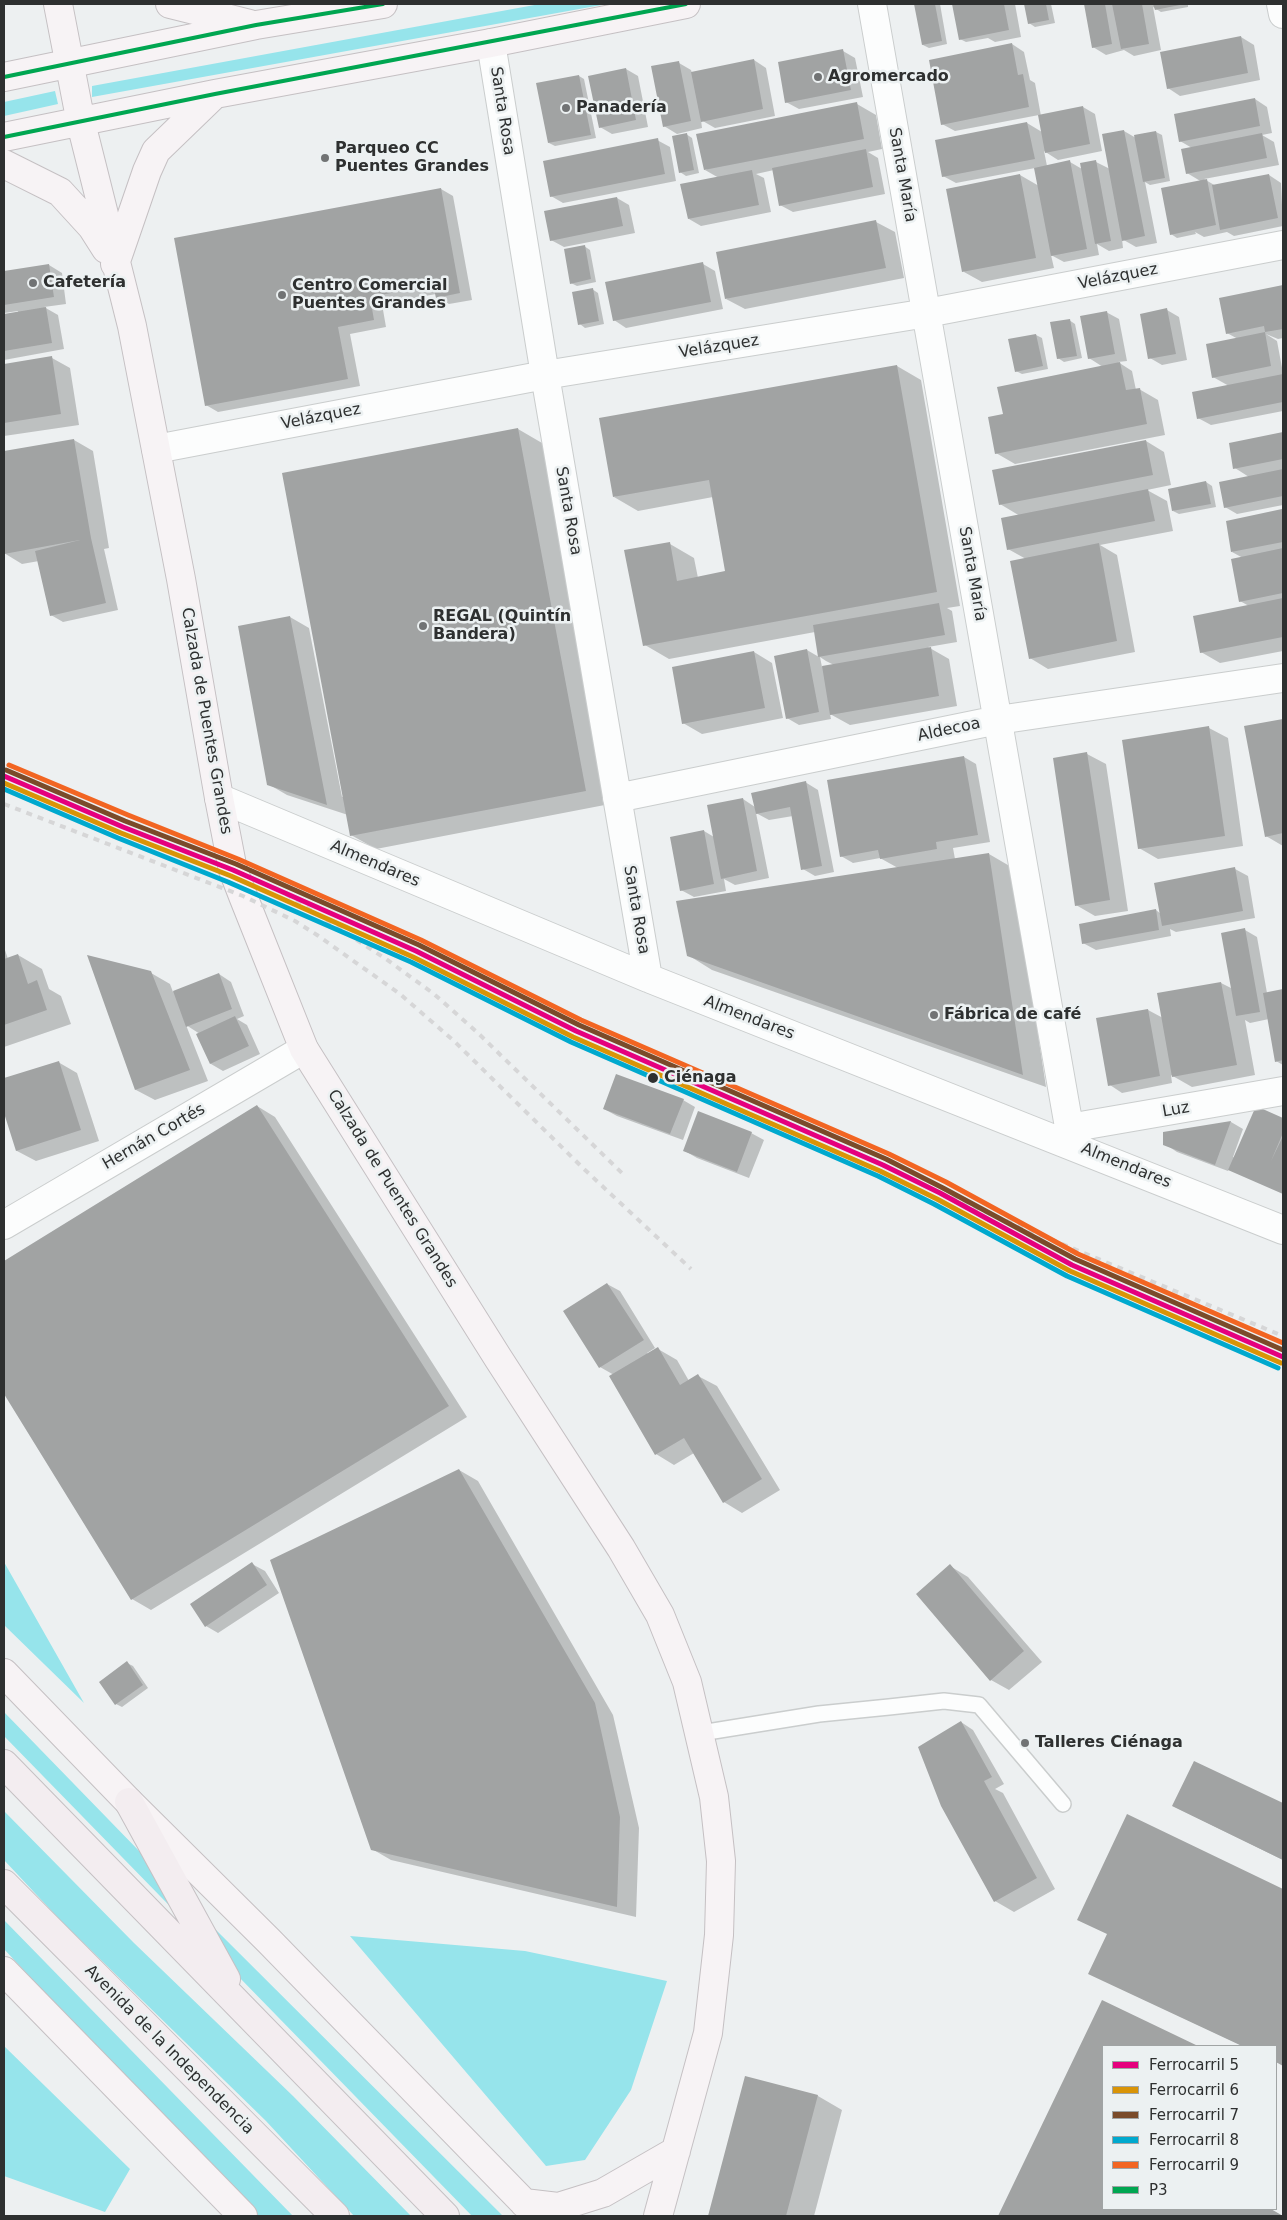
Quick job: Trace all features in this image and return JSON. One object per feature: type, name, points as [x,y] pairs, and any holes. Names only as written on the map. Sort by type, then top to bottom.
[{"type":"highway","points":[[4,1764],[445,2216]]},
{"type":"highway","points":[[129,1802],[244,2011]]},
{"type":"highway","name":"Avenida de la Independencia","points":[[4,1884],[335,2216]]},
{"type":"main road","name":"Calzada de Puentes Grandes","points":[[58,4],[80,123],[132,326],[233,870],[304,1049],[641,1582],[660,1615],[687,1682],[701,1733],[714,1797],[721,1861],[720,1935],[708,2033],[658,2216]]},
{"type":"main road","points":[[170,4],[256,25]]},
{"type":"main road","points":[[4,77],[256,25],[383,4]]},
{"type":"main road","points":[[4,138],[215,94],[491,43],[686,4]]},
{"type":"main road","points":[[115,264],[146,171],[156,151],[215,94]]},
{"type":"main road","points":[[4,164],[60,192],[92,228],[115,264]]},
{"type":"main road","points":[[4,1673],[129,1802],[269,1941],[530,2210],[558,2207],[603,2193],[676,2151]]},
{"type":"main road","points":[[4,1971],[243,2216]]},
{"type":"street","name":"Santa María","points":[[872,4],[1070,1136]]},
{"type":"street","points":[[1282,4],[1283,14]]},
{"type":"street","name":"Santa Rosa","points":[[491,43],[544,375],[648,978]]},
{"type":"street","name":"Velázquez","points":[[156,449],[544,375],[927,313],[1283,245]]},
{"type":"street","name":"Aldecoa","points":[[617,798],[998,720],[1283,678]]},
{"type":"street","name":"Almendares","points":[[219,798],[648,978],[1070,1136],[1283,1230]]},
{"type":"street","name":"Hernán Cortés","points":[[4,1225],[304,1049]]},
{"type":"street","name":"Luz","points":[[1070,1136],[1283,1092]]},
{"type":"lane","points":[[701,1733],[819,1714],[944,1701],[979,1705],[1063,1804]]},
{"type":"shaded area","points":[[540,4],[607,4],[92,97],[92,86]]},
{"type":"shaded area","points":[[55,91],[58,104],[4,116],[4,102]]},
{"type":"shaded area","points":[[4,1562],[84,1703],[4,1625]]},
{"type":"shaded area","points":[[4,1712],[212,1926],[503,2216],[472,2216],[4,1736]]},
{"type":"shaded area","points":[[4,1811],[134,1943],[293,2096],[411,2216],[354,2216],[266,2121],[62,1922],[4,1860]]},
{"type":"shaded area","points":[[4,1920],[293,2216],[259,2216],[139,2094],[4,1949]]},
{"type":"shaded area","points":[[350,1936],[525,1951],[667,1981],[631,2090],[585,2160],[546,2166]]},
{"type":"shaded area","points":[[4,2046],[130,2169],[105,2212],[4,2176]]},
{"type":"building","points":[[914,4],[935,4],[942,41],[922,45]]},
{"type":"building","points":[[952,4],[1004,4],[1009,30],[959,40]]},
{"type":"building","points":[[1024,4],[1046,4],[1049,20],[1028,24]]},
{"type":"building","points":[[1084,4],[1105,4],[1112,44],[1092,48]]},
{"type":"building","points":[[1112,4],[1142,4],[1149,44],[1121,49]]},
{"type":"building","points":[[1153,4],[1180,4],[1180,5],[1155,10]]},
{"type":"building","points":[[1241,36],[1248,73],[1167,89],[1160,52]]},
{"type":"building","points":[[1012,43],[1018,75],[1023,74],[1029,107],[941,125],[929,60]]},
{"type":"building","points":[[843,49],[851,90],[785,103],[778,62]]},
{"type":"building","points":[[754,59],[763,109],[701,122],[691,72]]},
{"type":"building","points":[[679,61],[691,121],[663,127],[651,66]]},
{"type":"building","points":[[626,68],[636,120],[599,128],[588,76]]},
{"type":"building","points":[[579,75],[591,135],[548,143],[536,83]]},
{"type":"building","points":[[1255,98],[1260,126],[1179,142],[1174,114]]},
{"type":"building","points":[[857,102],[864,139],[704,170],[696,134]]},
{"type":"building","points":[[1083,106],[1090,144],[1045,153],[1038,115]]},
{"type":"building","points":[[1027,122],[1035,159],[942,177],[935,140]]},
{"type":"building","points":[[1124,130],[1145,236],[1122,241],[1102,134]]},
{"type":"building","points":[[1156,131],[1165,178],[1143,182],[1134,135]]},
{"type":"building","points":[[687,133],[694,170],[679,173],[672,136]]},
{"type":"building","points":[[1262,133],[1267,158],[1186,174],[1181,149]]},
{"type":"building","points":[[658,138],[665,174],[550,197],[543,161]]},
{"type":"building","points":[[866,149],[873,187],[779,206],[772,168]]},
{"type":"building","points":[[1070,160],[1087,249],[1051,256],[1034,168]]},
{"type":"building","points":[[1096,160],[1111,241],[1095,244],[1080,163]]},
{"type":"building","points":[[752,170],[759,205],[688,219],[680,184]]},
{"type":"building","points":[[1020,174],[1036,258],[962,272],[946,189]]},
{"type":"building","points":[[1269,174],[1278,218],[1220,230],[1212,185]]},
{"type":"building","points":[[1207,179],[1216,225],[1170,235],[1161,188]]},
{"type":"building","name":"Centro Comercial Puentes Grandes","points":[[441,188],[460,293],[436,298],[433,285],[370,297],[374,320],[338,327],[348,379],[205,406],[174,238]]},
{"type":"building","points":[[617,197],[623,226],[550,241],[544,211]]},
{"type":"building","points":[[876,220],[886,268],[725,299],[716,252]]},
{"type":"building","points":[[585,245],[591,279],[570,284],[564,249]]},
{"type":"building","points":[[703,262],[711,302],[613,321],[605,282]]},
{"type":"building","points":[[49,264],[54,297],[4,305],[4,271]]},
{"type":"building","points":[[1283,285],[1283,329],[1265,332],[1264,326],[1226,334],[1219,298]]},
{"type":"building","points":[[593,288],[599,321],[578,325],[572,292]]},
{"type":"building","points":[[46,307],[52,343],[4,351],[4,314]]},
{"type":"building","points":[[1167,308],[1176,354],[1148,359],[1140,314]]},
{"type":"building","points":[[1107,311],[1115,354],[1088,359],[1080,316]]},
{"type":"building","points":[[1070,319],[1077,356],[1057,359],[1050,322]]},
{"type":"building","points":[[1265,332],[1271,366],[1212,378],[1206,344]]},
{"type":"building","points":[[1036,334],[1043,366],[1015,372],[1008,339]]},
{"type":"building","points":[[52,356],[61,414],[4,423],[4,364]]},
{"type":"building","points":[[1120,362],[1126,390],[1140,388],[1147,424],[995,454],[988,417],[1003,414],[997,387]]},
{"type":"building","points":[[897,365],[937,592],[643,646],[624,550],[670,542],[677,581],[725,571],[709,480],[613,497],[599,418]]},
{"type":"building","points":[[1283,374],[1283,402],[1197,419],[1192,392]]},
{"type":"building","points":[[518,428],[586,791],[350,836],[282,473]]},
{"type":"building","points":[[1283,432],[1283,459],[1233,469],[1229,443]]},
{"type":"building","points":[[74,439],[91,538],[106,603],[50,616],[35,551],[80,540],[4,554],[4,451]]},
{"type":"building","points":[[1146,440],[1153,475],[999,505],[992,470]]},
{"type":"building","points":[[1283,469],[1283,496],[1224,508],[1219,482]]},
{"type":"building","points":[[1206,481],[1211,504],[1172,511],[1168,489]]},
{"type":"building","points":[[1148,489],[1155,521],[1007,550],[1001,518]]},
{"type":"building","points":[[1282,509],[1283,542],[1231,552],[1226,521]]},
{"type":"building","points":[[1099,543],[1117,641],[1029,659],[1010,561]]},
{"type":"building","points":[[1283,548],[1283,593],[1239,602],[1231,559]]},
{"type":"building","points":[[1283,598],[1283,637],[1200,653],[1193,616]]},
{"type":"building","points":[[939,603],[945,635],[818,657],[813,625]]},
{"type":"building","points":[[290,616],[327,805],[267,785],[238,626]]},
{"type":"building","points":[[931,647],[939,696],[830,715],[822,666]]},
{"type":"building","points":[[807,649],[819,712],[786,719],[774,656]]},
{"type":"building","points":[[754,651],[765,708],[682,724],[672,667]]},
{"type":"building","points":[[1283,719],[1283,833],[1265,837],[1244,726]]},
{"type":"building","points":[[1209,726],[1225,836],[1138,849],[1122,740]]},
{"type":"building","points":[[1087,752],[1110,900],[1075,906],[1053,758]]},
{"type":"building","points":[[964,756],[978,835],[936,842],[937,849],[880,859],[878,850],[840,857],[827,780]]},
{"type":"building","points":[[806,781],[822,866],[801,870],[790,807],[756,814],[751,793]]},
{"type":"building","points":[[743,798],[757,871],[721,879],[707,805]]},
{"type":"building","points":[[704,830],[714,884],[680,891],[670,837]]},
{"type":"building","name":"Fábrica de café","points":[[989,853],[1023,1075],[687,956],[676,901]]},
{"type":"building","points":[[1235,867],[1243,911],[1162,926],[1154,883]]},
{"type":"building","points":[[1156,909],[1159,930],[1082,944],[1079,924]]},
{"type":"building","points":[[1245,928],[1260,1012],[1236,1016],[1221,933]]},
{"type":"building","points":[[18,954],[28,984],[37,980],[47,1010],[4,1025],[4,959]]},
{"type":"building","points":[[87,955],[151,971],[190,1070],[135,1090]]},
{"type":"building","points":[[219,973],[232,1009],[186,1027],[173,991]]},
{"type":"building","points":[[1221,982],[1237,1065],[1172,1077],[1157,993]]},
{"type":"building","points":[[1283,989],[1283,1060],[1275,1062],[1263,993]]},
{"type":"building","points":[[1148,1009],[1160,1076],[1108,1086],[1096,1018]]},
{"type":"building","points":[[235,1016],[249,1046],[210,1064],[196,1034]]},
{"type":"building","points":[[59,1061],[81,1130],[16,1151],[4,1113],[4,1078]]},
{"type":"building","points":[[616,1074],[684,1099],[670,1134],[603,1109]]},
{"type":"building","points":[[257,1105],[449,1406],[131,1600],[4,1394],[4,1261]]},
{"type":"building","points":[[1256,1106],[1283,1118],[1283,1133],[1271,1161],[1283,1136],[1283,1194],[1228,1170]]},
{"type":"building","points":[[698,1111],[752,1132],[737,1172],[683,1151]]},
{"type":"building","points":[[1231,1121],[1215,1165],[1163,1145],[1163,1132]]},
{"type":"building","points":[[607,1283],[644,1340],[599,1368],[563,1311]]},
{"type":"building","points":[[658,1347],[680,1385],[698,1374],[762,1479],[723,1503],[684,1438],[655,1455],[609,1376]]},
{"type":"building","points":[[459,1469],[595,1703],[620,1817],[617,1907],[371,1850],[270,1560]]},
{"type":"building","points":[[252,1562],[267,1585],[205,1627],[190,1604]]},
{"type":"building","points":[[950,1564],[1024,1651],[990,1681],[916,1594]]},
{"type":"building","points":[[127,1661],[143,1685],[115,1705],[99,1682]]},
{"type":"building","points":[[961,1721],[992,1777],[984,1781],[1037,1878],[994,1902],[941,1806],[918,1747]]},
{"type":"building","points":[[1194,1761],[1283,1803],[1283,1860],[1172,1806]]},
{"type":"building","points":[[1127,1814],[1283,1889],[1283,2066],[1277,2063],[1277,2045],[1240,2045],[1088,1974],[1107,1934],[1077,1920]]},
{"type":"building","points":[[1102,2000],[1196,2045],[1102,2045],[1102,2210],[1273,2210],[1283,2216],[998,2216]]},
{"type":"building","points":[[745,2076],[818,2095],[786,2216],[708,2216]]},
{"type":"railway","points":[[4,804],[243,896],[295,921],[317,935],[400,994],[454,1041],[584,1169],[691,1269]]},
{"type":"railway","points":[[286,894],[386,959],[434,994],[479,1034],[625,1176]]},
{"type":"railway","points":[[940,1193],[1283,1336]]},
{"type":"rail line","name":"9","points":[[9,765],[238,859],[421,940],[581,1020],[889,1154],[946,1182],[1078,1254],[1283,1343]]},
{"type":"rail line","name":"7","points":[[6,770],[125,821],[236,864],[419,945],[579,1025],[886,1159],[1075,1259],[1283,1350]]},
{"type":"rail line","name":"5","points":[[4,776],[123,827],[233,870],[416,951],[576,1031],[883,1165],[940,1193],[1072,1265],[1283,1357]]},
{"type":"rail line","name":"6","points":[[4,783],[121,833],[231,876],[413,957],[573,1037],[880,1171],[937,1199],[1070,1271],[1281,1363]]},
{"type":"rail line","name":"8","points":[[4,789],[118,838],[228,882],[411,962],[571,1042],[878,1176],[1067,1276],[1278,1368]]},
{"type":"transit line","name":"P3","points":[[4,77],[256,25],[383,4]]},
{"type":"transit line","name":"P3","points":[[4,137],[215,94],[686,4]]},
{"type":"place","name":"Agromercado","points":[[818,77]]},
{"type":"place","name":"Panadería","points":[[566,108]]},
{"type":"place","name":"Parqueo CC Puentes Grandes","points":[[325,158]]},
{"type":"place","name":"Cafetería","points":[[33,283]]},
{"type":"place","name":"Centro Comercial Puentes Grandes","points":[[282,295]]},
{"type":"place","name":"REGAL (Quintín Bandera)","points":[[423,626]]},
{"type":"place","name":"Fábrica de café","points":[[934,1015]]},
{"type":"place","name":"Ciénaga","points":[[653,1078]]},
{"type":"place","name":"Talleres Ciénaga","points":[[1025,1743]]}]
